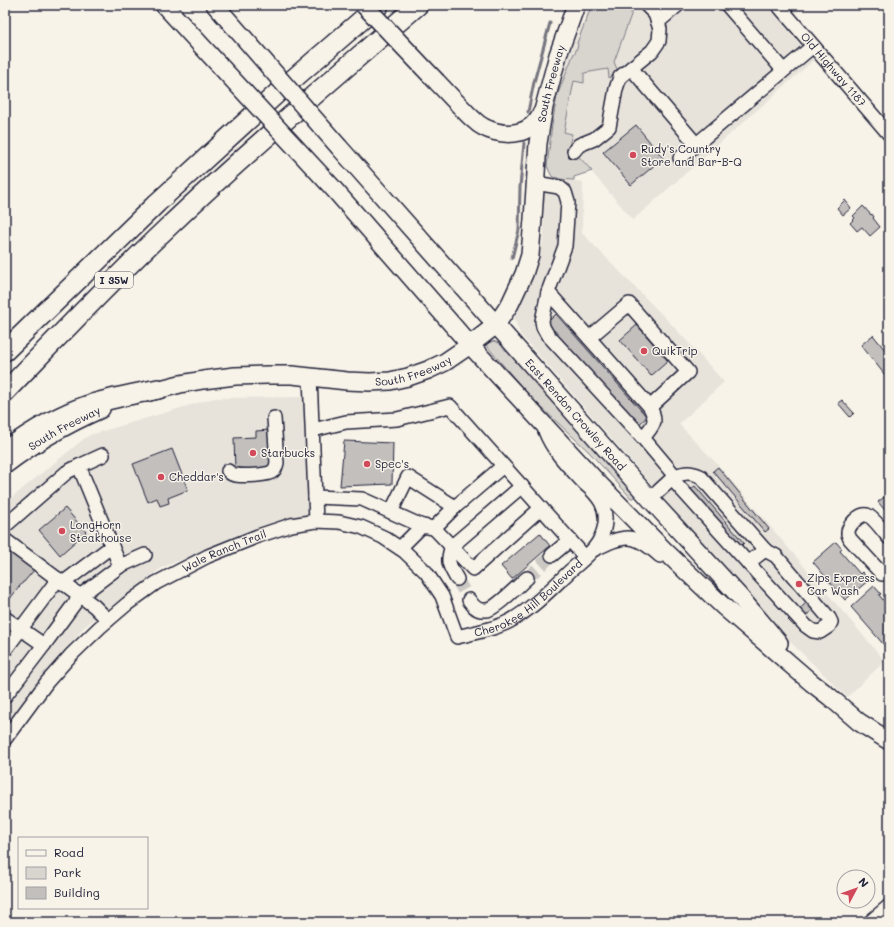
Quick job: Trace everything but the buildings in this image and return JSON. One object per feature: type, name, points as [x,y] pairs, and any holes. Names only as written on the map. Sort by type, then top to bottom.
[{"type":"highway","name":"I 35W","points":[[5,351],[163,198],[284,87],[379,5]]},
{"type":"highway","name":"I 35W","points":[[5,392],[90,303],[165,229],[418,5]]},
{"type":"highway","points":[[5,451],[28,435],[63,416],[88,405],[158,389]]},
{"type":"main road","name":"East Rendon Crowley Road","points":[[164,5],[332,187],[470,345],[630,516],[724,607],[858,722],[889,741]]},
{"type":"main road","name":"East Rendon Crowley Road","points":[[215,5],[338,147],[738,596],[812,683]]},
{"type":"main road","points":[[364,5],[474,121],[485,128],[501,133],[516,133],[524,131],[532,127],[540,117],[544,107]]},
{"type":"main road","name":"South Freeway","points":[[5,465],[41,441],[80,418],[132,397],[158,389],[234,376],[292,375],[362,382],[390,381],[408,377],[445,362],[496,325],[510,304],[524,274],[530,255],[538,143],[544,107],[558,55],[576,5]]},
{"type":"main road","points":[[630,516],[650,499]]},
{"type":"street","points":[[574,151],[578,145],[594,140],[609,127],[616,89],[620,77],[652,51],[659,41],[660,29],[658,22],[655,14],[646,5]]},
{"type":"street","points":[[658,22],[678,5]]},
{"type":"street","points":[[727,5],[783,70]]},
{"type":"street","name":"Old Highway 1187","points":[[778,5],[813,46],[887,127]]},
{"type":"street","points":[[680,158],[813,46]]},
{"type":"street","points":[[631,68],[696,144]]},
{"type":"street","points":[[536,183],[559,187],[565,192],[568,202],[565,246],[548,292],[542,321],[543,327],[547,334],[643,438],[674,478],[748,563],[806,626],[813,631],[820,632],[829,626],[829,618],[776,556],[765,550],[700,476],[691,473],[684,473],[674,478],[650,499]]},
{"type":"street","points":[[548,292],[650,406],[653,413],[654,424],[643,438]]},
{"type":"street","points":[[589,338],[629,304],[688,372],[650,406]]},
{"type":"street","points":[[310,377],[316,521]]},
{"type":"street","points":[[312,430],[346,422],[397,419],[450,406],[570,540],[589,553]]},
{"type":"street","points":[[228,471],[231,474],[238,476],[265,475],[274,471],[277,463],[274,418]]},
{"type":"street","name":"Cherokee Hill Boulevard","points":[[457,637],[497,627],[510,621],[526,610],[551,589],[589,553],[601,538],[605,524],[605,512],[601,502],[554,449],[548,439],[541,421]]},
{"type":"street","points":[[5,526],[67,472],[103,455]]},
{"type":"street","points":[[79,466],[120,566]]},
{"type":"street","points":[[400,548],[455,507],[503,466]]},
{"type":"street","points":[[391,512],[408,477],[455,507]]},
{"type":"street","points":[[457,579],[448,562],[452,546],[522,486]]},
{"type":"street","points":[[315,497],[362,499],[428,527],[452,546],[473,569],[541,508]]},
{"type":"street","points":[[887,575],[850,539],[848,529],[859,516],[864,514],[872,518],[889,538]]},
{"type":"street","name":"Wale Ranch Trail","points":[[5,739],[47,682],[71,655],[127,604],[156,583],[208,556],[258,536],[291,525],[316,521],[340,522],[361,527],[383,537],[400,548],[426,572],[442,596],[457,637]]},
{"type":"street","name":"Cherokee Hill Boulevard","points":[[589,553],[612,541],[622,538],[641,540],[651,547],[673,568],[702,586]]},
{"type":"street","points":[[5,540],[94,606],[108,620]]},
{"type":"street","points":[[552,555],[570,540]]},
{"type":"street","points":[[5,650],[20,629],[61,581],[112,546]]},
{"type":"street","points":[[748,563],[765,550]]},
{"type":"street","points":[[5,696],[80,596],[120,566],[145,555]]},
{"type":"street","points":[[469,600],[479,610],[487,610],[492,608],[527,578]]},
{"type":"street","points":[[5,618],[44,645]]},
{"type":"street","points":[[870,922],[889,906]]},
{"type":"shaded area","points":[[590,5],[770,5],[816,58],[633,220],[547,120],[565,63]]},
{"type":"shaded area","points":[[544,175],[583,182],[582,233],[677,330],[724,382],[679,424],[717,464],[885,661],[847,697],[782,634],[520,334],[513,315],[536,271],[544,236]]},
{"type":"shaded area","points":[[306,397],[310,515],[247,534],[163,567],[84,627],[5,731],[5,503],[90,435],[214,398]]},
{"type":"green space","points":[[592,5],[631,5],[631,15],[614,62],[617,69],[615,74],[609,78],[608,69],[584,73],[584,83],[574,81],[564,132],[572,134],[569,146],[592,171],[574,177],[574,180],[558,179],[551,175],[547,166],[557,96],[575,53],[578,45],[577,43]]},
{"type":"green space","points":[[493,341],[504,347],[634,495],[634,498],[631,498],[589,452],[526,392],[486,345]]},
{"type":"waterway","points":[[528,112],[534,82],[550,23]]},
{"type":"waterway","points":[[512,258],[519,230],[520,187],[524,143]]},
{"type":"tunnel","points":[[527,578],[552,555]]},
{"type":"tunnel","points":[[457,579],[469,600]]},
{"type":"place","name":"Rudy's Country Store and Bar-B-Q","points":[[633,155]]},
{"type":"place","name":"QuikTrip","points":[[644,351]]},
{"type":"place","name":"Starbucks","points":[[253,453]]},
{"type":"place","name":"Spec's","points":[[367,464]]},
{"type":"place","name":"Cheddar's","points":[[161,477]]},
{"type":"place","name":"LongHorn Steakhouse","points":[[62,531]]},
{"type":"place","name":"Zips Express Car Wash","points":[[799,584]]}]
